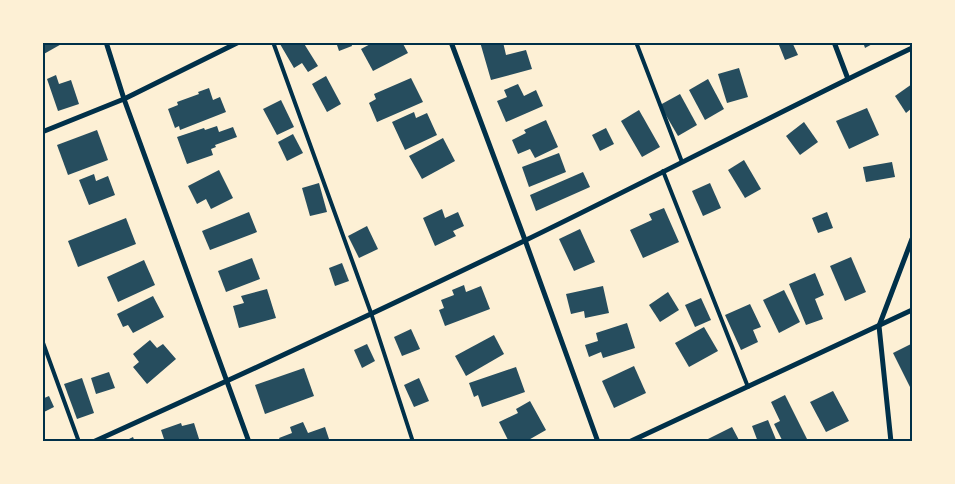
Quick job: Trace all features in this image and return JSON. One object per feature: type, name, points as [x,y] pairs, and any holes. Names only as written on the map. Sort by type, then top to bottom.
[{"type":"street","points":[[106,42],[124,99],[249,442]]},
{"type":"street","points":[[42,132],[124,99],[239,42]]},
{"type":"street","points":[[451,42],[598,442]]},
{"type":"street","points":[[834,42],[848,79]]},
{"type":"street","points":[[93,442],[227,381],[525,240],[912,48]]},
{"type":"street","points":[[891,442],[879,326],[912,239]]},
{"type":"street","points":[[629,442],[912,310]]},
{"type":"lane","points":[[273,42],[371,313],[413,442]]},
{"type":"lane","points":[[636,42],[682,162]]},
{"type":"lane","points":[[663,171],[748,387]]},
{"type":"lane","points":[[42,340],[80,442]]},
{"type":"building","points":[[42,42],[65,42],[42,55]]},
{"type":"building","points":[[283,42],[303,42],[318,66],[308,72],[302,63],[294,68],[280,44]]},
{"type":"building","points":[[336,42],[351,42],[352,46],[339,51]]},
{"type":"building","points":[[374,42],[402,42],[408,53],[373,71],[361,49]]},
{"type":"building","points":[[480,42],[503,42],[506,55],[526,50],[532,69],[491,80]]},
{"type":"building","points":[[792,42],[798,55],[785,60],[779,45]]},
{"type":"building","points":[[863,42],[876,42],[865,48]]},
{"type":"building","points":[[739,68],[748,97],[727,103],[718,74]]},
{"type":"building","points":[[56,75],[59,84],[71,80],[79,104],[58,111],[47,79]]},
{"type":"building","points":[[326,76],[341,104],[327,112],[312,84]]},
{"type":"building","points":[[411,78],[423,102],[377,122],[369,103],[376,99],[374,94]]},
{"type":"building","points":[[708,79],[724,109],[705,120],[689,90]]},
{"type":"building","points":[[518,84],[524,96],[536,90],[543,106],[506,122],[497,101],[507,97],[504,90]]},
{"type":"building","points":[[912,84],[912,108],[906,113],[895,96]]},
{"type":"building","points":[[209,88],[213,100],[220,97],[226,112],[180,130],[179,126],[175,128],[168,109],[178,105],[177,102]]},
{"type":"building","points":[[680,94],[697,125],[678,136],[660,105]]},
{"type":"building","points":[[281,100],[294,127],[277,135],[263,109]]},
{"type":"building","points":[[867,108],[879,135],[849,149],[836,121]]},
{"type":"building","points":[[639,110],[660,147],[642,157],[621,121]]},
{"type":"building","points":[[414,112],[416,118],[427,113],[437,135],[405,150],[392,122]]},
{"type":"building","points":[[546,120],[558,147],[535,158],[530,149],[518,154],[512,140],[526,133],[524,130]]},
{"type":"building","points":[[804,122],[818,142],[800,155],[786,136]]},
{"type":"building","points":[[217,126],[219,132],[233,127],[237,137],[215,145],[216,147],[211,149],[213,155],[187,164],[177,137],[204,128],[205,130]]},
{"type":"building","points":[[606,128],[614,144],[600,151],[592,135]]},
{"type":"building","points":[[97,130],[108,160],[68,175],[57,145]]},
{"type":"building","points":[[293,134],[303,153],[287,161],[278,142]]},
{"type":"building","points":[[443,138],[455,161],[422,179],[409,156]]},
{"type":"building","points":[[559,153],[566,172],[529,187],[522,167]]},
{"type":"building","points":[[744,160],[761,189],[745,198],[728,170]]},
{"type":"building","points":[[892,162],[895,177],[866,182],[863,167]]},
{"type":"building","points":[[219,170],[233,198],[211,209],[206,199],[197,204],[188,186]]},
{"type":"building","points":[[583,172],[590,187],[536,211],[530,195]]},
{"type":"building","points":[[94,174],[96,181],[108,176],[115,195],[89,205],[79,180]]},
{"type":"building","points":[[319,183],[327,212],[310,216],[302,188]]},
{"type":"building","points":[[710,183],[721,208],[703,216],[692,191]]},
{"type":"building","points":[[664,208],[679,242],[643,258],[630,230],[652,220],[649,214]]},
{"type":"building","points":[[442,209],[445,218],[458,212],[464,226],[453,231],[456,236],[435,246],[423,218]]},
{"type":"building","points":[[249,212],[257,232],[210,250],[202,231]]},
{"type":"building","points":[[827,212],[833,228],[818,233],[812,218]]},
{"type":"building","points":[[126,218],[136,244],[78,267],[68,241]]},
{"type":"building","points":[[367,226],[378,249],[359,258],[348,236]]},
{"type":"building","points":[[580,229],[595,262],[574,271],[559,239]]},
{"type":"building","points":[[851,257],[866,292],[845,301],[830,266]]},
{"type":"building","points":[[252,258],[260,279],[226,292],[218,271]]},
{"type":"building","points":[[144,260],[155,285],[118,302],[107,277]]},
{"type":"building","points":[[342,263],[349,281],[335,286],[329,268]]},
{"type":"building","points":[[815,273],[824,295],[815,299],[823,319],[806,325],[789,284]]},
{"type":"building","points":[[464,285],[466,292],[481,286],[490,309],[445,326],[439,310],[444,308],[441,300],[454,295],[452,290]]},
{"type":"building","points":[[603,286],[609,313],[585,318],[584,311],[571,314],[566,294]]},
{"type":"building","points":[[267,289],[276,318],[239,328],[233,306],[244,303],[241,296]]},
{"type":"building","points":[[784,290],[800,322],[779,333],[763,300]]},
{"type":"building","points":[[668,292],[679,310],[660,322],[649,305]]},
{"type":"building","points":[[153,296],[164,317],[133,333],[128,325],[123,327],[117,314]]},
{"type":"building","points":[[701,298],[711,320],[695,327],[685,305]]},
{"type":"building","points":[[750,304],[761,327],[753,330],[758,342],[741,350],[725,315]]},
{"type":"building","points":[[627,323],[635,348],[603,358],[601,352],[589,357],[585,345],[598,341],[596,333]]},
{"type":"building","points":[[704,327],[718,351],[689,367],[675,343]]},
{"type":"building","points":[[411,329],[420,349],[402,356],[394,337]]},
{"type":"building","points":[[494,335],[504,354],[466,376],[455,356]]},
{"type":"building","points":[[150,340],[157,348],[163,344],[176,359],[147,384],[133,367],[139,362],[133,354]]},
{"type":"building","points":[[367,344],[375,361],[362,368],[354,350]]},
{"type":"building","points":[[911,344],[912,347],[912,391],[893,353]]},
{"type":"building","points":[[634,366],[646,393],[614,408],[602,381]]},
{"type":"building","points":[[516,367],[525,392],[482,407],[478,395],[474,397],[469,383]]},
{"type":"building","points":[[304,368],[314,396],[265,414],[255,385]]},
{"type":"building","points":[[109,372],[115,388],[96,394],[91,378]]},
{"type":"building","points":[[82,378],[94,413],[77,419],[64,384]]},
{"type":"building","points":[[419,378],[429,401],[414,407],[404,385]]},
{"type":"building","points":[[833,391],[849,421],[826,432],[810,402]]},
{"type":"building","points":[[785,395],[807,439],[802,442],[783,442],[774,424],[780,421],[771,402]]},
{"type":"building","points":[[49,396],[54,407],[42,413],[42,399]]},
{"type":"building","points":[[530,401],[546,430],[525,442],[509,442],[499,422],[518,413],[516,409]]},
{"type":"building","points":[[768,420],[777,442],[758,442],[752,426]]},
{"type":"building","points":[[303,422],[308,433],[325,427],[330,442],[281,442],[279,438],[292,433],[290,427]]},
{"type":"building","points":[[181,423],[182,426],[194,423],[200,442],[165,442],[161,430]]},
{"type":"building","points":[[732,427],[740,442],[702,442]]},
{"type":"building","points":[[133,437],[135,442],[123,442]]}]
